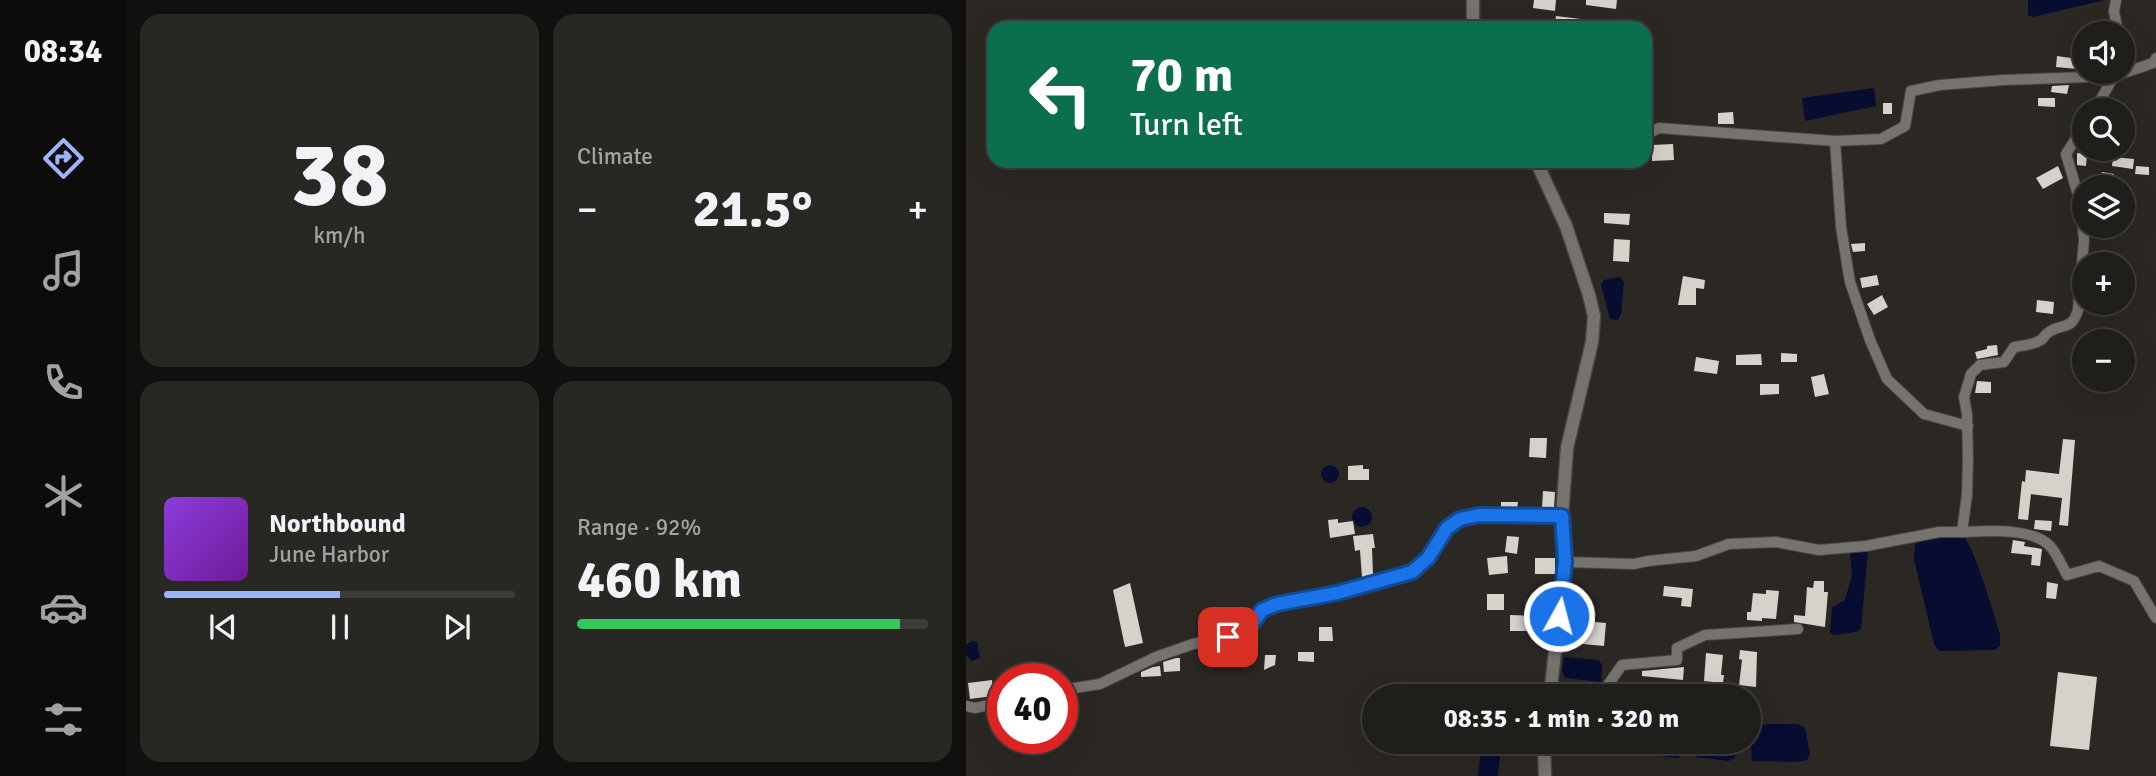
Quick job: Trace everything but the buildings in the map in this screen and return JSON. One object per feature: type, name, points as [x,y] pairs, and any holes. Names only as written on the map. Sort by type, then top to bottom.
[{"type":"street","points":[[1473,0],[1473,21]]},
{"type":"street","points":[[2116,0],[2116,21]]},
{"type":"street","points":[[2135,68],[2152,63],[2156,58]]},
{"type":"street","points":[[1652,132],[1659,128],[1835,141],[1881,139],[1905,126],[1911,91],[1940,85],[2072,76]]},
{"type":"street","points":[[1835,141],[1842,228],[1850,282],[1887,379],[1924,414],[1968,426]]},
{"type":"street","points":[[1962,532],[1967,495],[1968,426],[1964,397],[1971,374],[1980,365],[2004,362],[2014,347],[2032,344],[2043,339],[2048,332],[2066,327],[2075,320],[2078,310],[2084,240],[2081,205],[2066,154],[2072,145]]},
{"type":"street","points":[[1538,168],[1566,226],[1594,316],[1592,342],[1567,448],[1562,516],[1565,562],[1551,684]]},
{"type":"street","points":[[1078,687],[1100,684],[1156,657],[1192,644],[1228,637],[1251,626],[1262,610],[1277,604],[1337,593],[1412,572],[1428,558],[1447,528],[1460,519],[1479,515],[1562,516]]},
{"type":"street","points":[[1565,562],[1634,564],[1696,556],[1729,544],[1776,542],[1799,548],[1826,549],[1866,546],[1939,532],[1997,531],[2024,534],[2049,545],[2067,575],[2099,566],[2134,581],[2156,618]]},
{"type":"street","points":[[1609,684],[1622,665],[1677,660],[1677,648],[1705,635],[1798,629]]},
{"type":"street","points":[[966,705],[975,708],[987,705]]},
{"type":"street","points":[[1545,754],[1545,776]]},
{"type":"water","points":[[2028,0],[2105,0],[2033,17],[2028,15]]},
{"type":"water","points":[[1874,88],[1876,106],[1805,121],[1802,98]]},
{"type":"water","points":[[1620,277],[1624,282],[1621,314],[1618,320],[1610,319],[1601,285],[1604,280]]},
{"type":"water","points":[[1330,465],[1336,468],[1339,474],[1336,480],[1330,483],[1324,480],[1321,474],[1324,468]]},
{"type":"water","points":[[1358,507],[1366,507],[1372,517],[1366,527],[1358,527],[1352,521],[1352,513]]},
{"type":"water","points":[[1962,534],[1978,566],[2000,634],[2000,646],[1995,650],[1939,651],[1934,644],[1914,559],[1915,544],[1928,539]]},
{"type":"water","points":[[1868,550],[1861,629],[1833,635],[1830,632],[1832,607],[1845,600],[1852,575],[1850,554]]},
{"type":"water","points":[[972,641],[977,642],[980,658],[972,661],[966,655],[966,645]]},
{"type":"water","points":[[1564,657],[1599,660],[1602,665],[1601,682],[1565,678],[1562,672]]},
{"type":"water","points":[[1798,724],[1805,728],[1810,754],[1807,760],[1752,761],[1752,754],[1761,754],[1761,725]]},
{"type":"water","points":[[1481,754],[1500,754],[1498,776],[1478,776]]},
{"type":"water","points":[[1640,754],[1680,754],[1679,758]]},
{"type":"water","points":[[1694,754],[1736,754],[1735,758],[1729,761],[1696,757]]},
{"type":"route","points":[[1228,637],[1251,626],[1262,610],[1277,604],[1337,593],[1412,572],[1428,558],[1447,528],[1460,519],[1479,515],[1562,516],[1565,562],[1559,616]]}]
